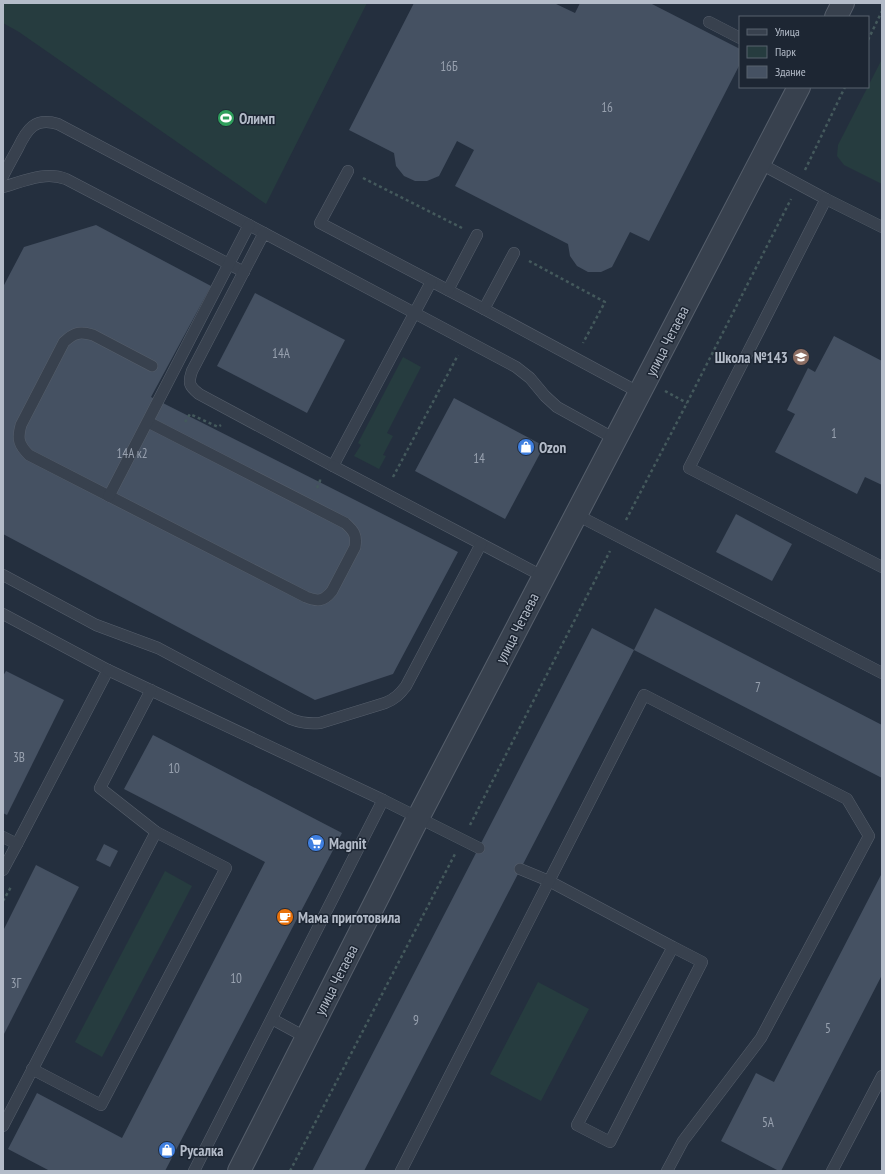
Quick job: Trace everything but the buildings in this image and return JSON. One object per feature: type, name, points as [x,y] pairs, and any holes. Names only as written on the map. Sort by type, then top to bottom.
[{"type":"street","points":[[836,16],[843,3]]},
{"type":"street","name":"улица Четаева","points":[[239,1171],[418,818],[798,88]]},
{"type":"lane","points":[[709,22],[739,37]]},
{"type":"lane","points":[[3,176],[24,135],[30,128],[35,124],[43,122],[50,121],[58,124],[516,367],[533,381],[544,396],[557,407],[615,439]]},
{"type":"lane","points":[[759,163],[882,227]]},
{"type":"lane","points":[[348,171],[320,223],[640,392]]},
{"type":"lane","points":[[3,187],[39,177],[58,176],[244,272]]},
{"type":"lane","points":[[826,199],[689,468],[882,567]]},
{"type":"lane","points":[[109,496],[249,225]]},
{"type":"lane","points":[[264,233],[192,371],[189,379],[191,387],[199,394],[544,577]]},
{"type":"lane","points":[[448,290],[477,235]]},
{"type":"lane","points":[[484,309],[514,253]]},
{"type":"lane","points":[[333,466],[431,282]]},
{"type":"lane","points":[[148,422],[345,523],[355,535],[355,547],[332,591],[327,597],[322,600],[314,601],[306,598],[29,455],[23,449],[19,442],[18,433],[20,425],[64,342],[70,336],[78,333],[93,336],[152,366]]},
{"type":"lane","points":[[576,515],[882,673]]},
{"type":"lane","points":[[3,575],[96,625],[158,648],[291,719],[304,724],[311,724],[320,723],[384,703],[392,700],[400,694],[406,686],[481,544]]},
{"type":"lane","points":[[3,614],[108,670],[383,800],[479,848]]},
{"type":"lane","points":[[3,870],[108,670]]},
{"type":"lane","points":[[32,1069],[101,1105],[226,868],[156,832],[100,788],[151,690]]},
{"type":"lane","points":[[401,1171],[644,695],[847,800],[869,836],[761,1038],[683,1141],[667,1171]]},
{"type":"lane","points":[[194,1171],[383,800]]},
{"type":"lane","points":[[3,1126],[156,832]]},
{"type":"lane","points":[[3,837],[17,844]]},
{"type":"lane","points":[[520,869],[549,881],[702,962],[610,1142],[577,1125],[673,947]]},
{"type":"lane","points":[[272,1019],[307,1038]]},
{"type":"lane","points":[[832,1171],[882,1076]]},
{"type":"path","points":[[869,38],[882,11]]},
{"type":"path","points":[[290,1171],[463,839],[687,403],[798,184],[845,88]]},
{"type":"path","points":[[385,493],[466,340]]},
{"type":"path","points":[[191,414],[216,426]]},
{"type":"path","points":[[3,901],[11,886]]},
{"type":"green space","name":"Олимп","points":[[3,3],[367,3],[266,204],[19,32],[3,23]]},
{"type":"green space","points":[[882,59],[882,184],[844,165],[837,156],[838,145],[867,88],[869,88],[869,84]]},
{"type":"green space","points":[[403,357],[421,367],[387,433],[393,436],[383,455],[386,456],[379,469],[354,456],[361,445],[358,443]]},
{"type":"green space","points":[[165,871],[192,886],[102,1057],[75,1042]]},
{"type":"green space","points":[[538,982],[589,1009],[541,1101],[490,1074]]},
{"type":"place","name":"Олимп","points":[[226,118]]},
{"type":"place","name":"Школа №143","points":[[801,357]]},
{"type":"place","name":"Ozon","points":[[526,447]]},
{"type":"place","name":"Magnit","points":[[316,843]]},
{"type":"place","name":"Мама приготовила","points":[[285,917]]},
{"type":"place","name":"Русалка","points":[[167,1150]]}]
